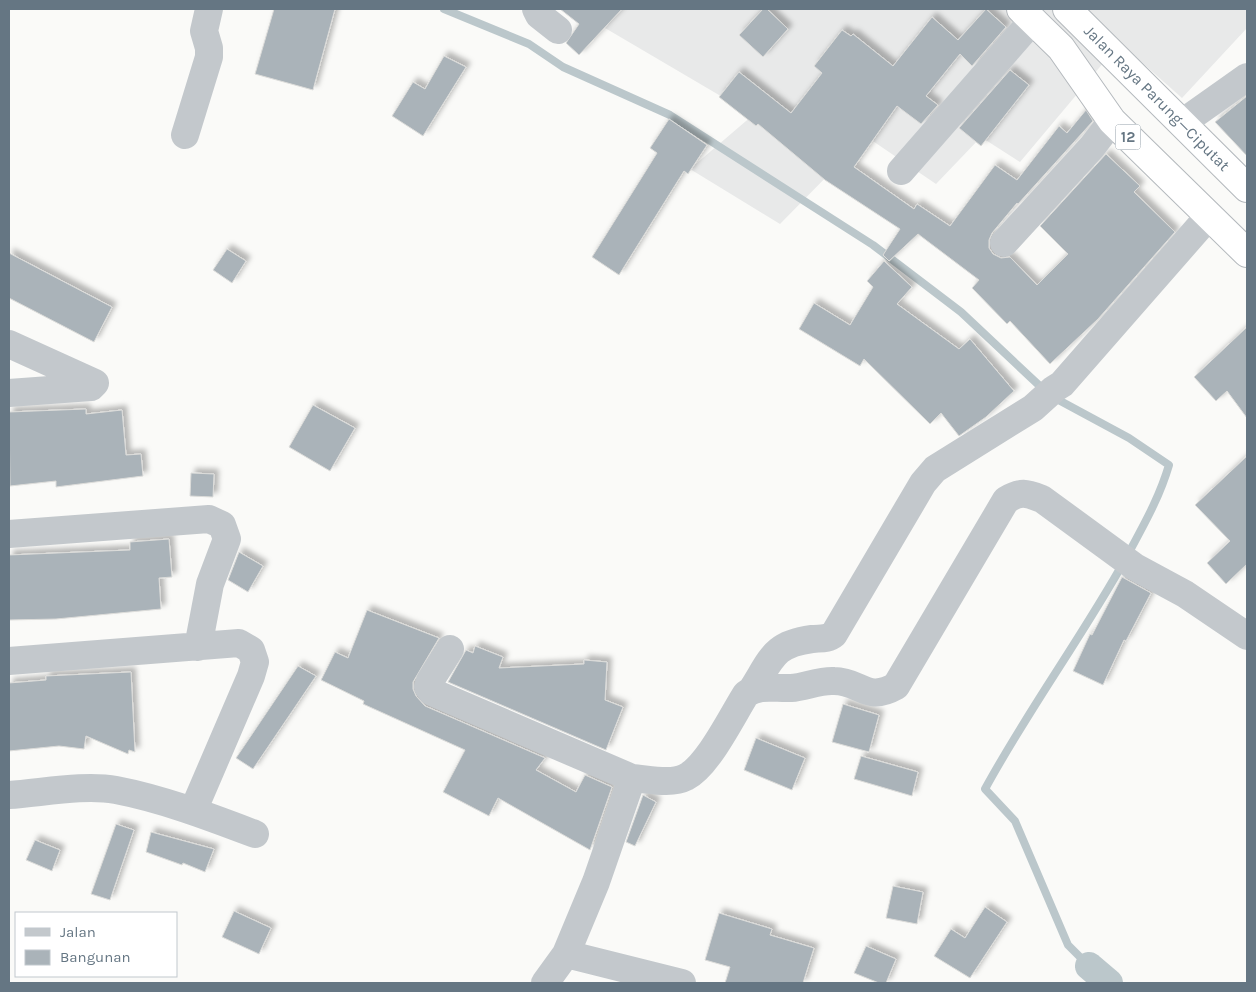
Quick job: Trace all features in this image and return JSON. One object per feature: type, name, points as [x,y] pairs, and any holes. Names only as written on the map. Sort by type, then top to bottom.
[{"type":"highway","name":"Jalan Raya Parung—Ciputat","points":[[1067,9],[1247,188]]},
{"type":"highway","name":"Jalan Raya Parung—Ciputat","points":[[1027,14],[1061,48],[1112,121],[1247,253]]},
{"type":"street","points":[[536,9],[539,14],[558,30]]},
{"type":"street","points":[[901,171],[1027,14]]},
{"type":"street","points":[[185,135],[208,57],[206,20]]},
{"type":"street","points":[[1182,123],[1247,77]]},
{"type":"street","points":[[1004,243],[1092,147],[1112,121]]},
{"type":"street","points":[[450,649],[430,681],[428,687],[432,692],[632,778],[666,781],[685,778],[700,767],[741,702],[780,649],[789,643],[828,638],[834,634],[923,483],[935,469],[1033,408],[1054,388],[1062,384],[1209,216]]},
{"type":"street","points":[[9,344],[95,383],[91,387],[9,393]]},
{"type":"street","points":[[753,688],[792,688],[832,680],[847,682],[870,693],[886,692],[896,686],[1006,500],[1017,493],[1029,494],[1042,499],[1135,567],[1185,594],[1247,636]]},
{"type":"street","points":[[9,534],[209,520],[222,525],[227,539],[210,584],[198,647]]},
{"type":"street","points":[[9,661],[239,643],[251,650],[255,662],[251,676],[193,811]]},
{"type":"street","points":[[545,983],[566,954],[596,882],[632,778]]},
{"type":"street","points":[[9,795],[90,789],[115,790],[193,811],[255,834]]},
{"type":"street","points":[[566,954],[682,983]]},
{"type":"shaded area","points":[[612,9],[1247,9],[1247,28],[1182,98],[1120,43],[1020,162],[981,137],[936,184],[861,133],[838,165],[780,224],[690,169],[753,115],[605,28]]},
{"type":"building","points":[[274,9],[335,9],[313,90],[255,74]]},
{"type":"building","points":[[560,9],[622,9],[579,55],[566,43],[579,24]]},
{"type":"building","points":[[763,9],[767,9],[788,29],[763,57],[739,35]]},
{"type":"building","points":[[986,9],[1006,27],[972,66],[960,54],[926,96],[938,105],[921,124],[897,106],[854,167],[914,209],[917,204],[950,226],[995,165],[1017,180],[1059,126],[1067,133],[1086,110],[1093,121],[1017,203],[992,233],[989,240],[989,248],[993,254],[1001,258],[1010,257],[1037,285],[1068,254],[1040,226],[1106,154],[1140,186],[1134,192],[1175,232],[1098,319],[1050,364],[1010,321],[1007,324],[972,288],[979,280],[918,234],[889,261],[883,255],[900,229],[825,180],[758,124],[756,126],[719,97],[739,72],[791,113],[822,73],[814,66],[842,30],[851,36],[853,34],[893,66],[932,17],[958,40]]},
{"type":"building","points":[[444,56],[466,67],[423,136],[392,116],[413,82],[425,89]]},
{"type":"building","points":[[1010,70],[1029,85],[981,146],[959,128]]},
{"type":"building","points":[[1247,96],[1247,156],[1215,122]]},
{"type":"building","points":[[669,119],[707,145],[688,174],[684,171],[619,275],[592,257],[657,153],[650,148]]},
{"type":"building","points":[[227,249],[246,261],[232,283],[213,270]]},
{"type":"building","points":[[9,253],[112,307],[94,342],[9,298]]},
{"type":"building","points":[[884,261],[912,287],[897,304],[959,349],[970,339],[1014,391],[986,417],[959,436],[941,413],[930,424],[864,359],[860,366],[799,329],[814,303],[850,325],[873,287],[867,281]]},
{"type":"building","points":[[1247,327],[1247,418],[1227,391],[1216,401],[1194,377]]},
{"type":"building","points":[[313,405],[355,428],[330,471],[289,447]]},
{"type":"building","points":[[86,409],[86,414],[122,410],[126,455],[141,454],[143,476],[56,487],[56,481],[10,486],[9,412]]},
{"type":"building","points":[[1247,456],[1247,564],[1226,584],[1207,563],[1230,541],[1195,505]]},
{"type":"building","points":[[191,473],[214,474],[213,497],[190,496]]},
{"type":"building","points":[[169,539],[172,577],[159,578],[161,609],[56,619],[9,620],[9,555],[130,550],[130,542]]},
{"type":"building","points":[[239,552],[263,566],[248,592],[228,580]]},
{"type":"building","points":[[1122,577],[1151,593],[1126,641],[1124,640],[1103,685],[1073,671],[1090,634],[1092,635]]},
{"type":"building","points":[[367,610],[439,638],[413,682],[416,696],[425,706],[545,758],[536,770],[576,792],[585,775],[612,787],[590,850],[498,798],[489,816],[443,792],[465,750],[363,704],[364,701],[321,680],[335,652],[348,658]]},
{"type":"building","points":[[475,646],[503,657],[499,668],[584,664],[584,660],[607,662],[605,700],[623,707],[606,750],[448,682],[466,650],[473,653]]},
{"type":"building","points":[[298,666],[316,676],[253,769],[236,758]]},
{"type":"building","points":[[131,672],[135,752],[129,750],[128,754],[86,736],[84,749],[59,746],[9,751],[9,683],[46,680],[46,676]]},
{"type":"building","points":[[843,704],[879,715],[869,752],[832,742]]},
{"type":"building","points":[[756,738],[805,758],[792,790],[744,770]]},
{"type":"building","points":[[861,756],[918,772],[912,796],[854,779]]},
{"type":"building","points":[[643,795],[656,802],[635,846],[626,842]]},
{"type":"building","points":[[116,824],[134,830],[110,900],[91,894]]},
{"type":"building","points":[[151,832],[214,849],[205,872],[146,852]]},
{"type":"building","points":[[35,840],[60,850],[52,871],[26,860]]},
{"type":"building","points":[[893,886],[923,892],[917,924],[886,918]]},
{"type":"building","points":[[985,907],[1007,922],[970,978],[934,956],[951,929],[965,938]]},
{"type":"building","points":[[234,911],[271,928],[259,954],[222,937]]},
{"type":"building","points":[[719,913],[772,929],[770,935],[814,948],[803,983],[725,983],[730,967],[705,960]]},
{"type":"building","points":[[866,946],[896,959],[886,983],[879,983],[854,973]]},
{"type":"waterway","points":[[444,9],[529,44],[563,67],[670,115],[873,245],[961,312],[1043,389]]},
{"type":"waterway","points":[[1053,397],[1129,438],[1169,465],[1155,501],[1126,558],[985,789],[1015,821],[1068,945],[1089,966]]},
{"type":"waterway","points":[[1089,966],[1109,983]]}]
